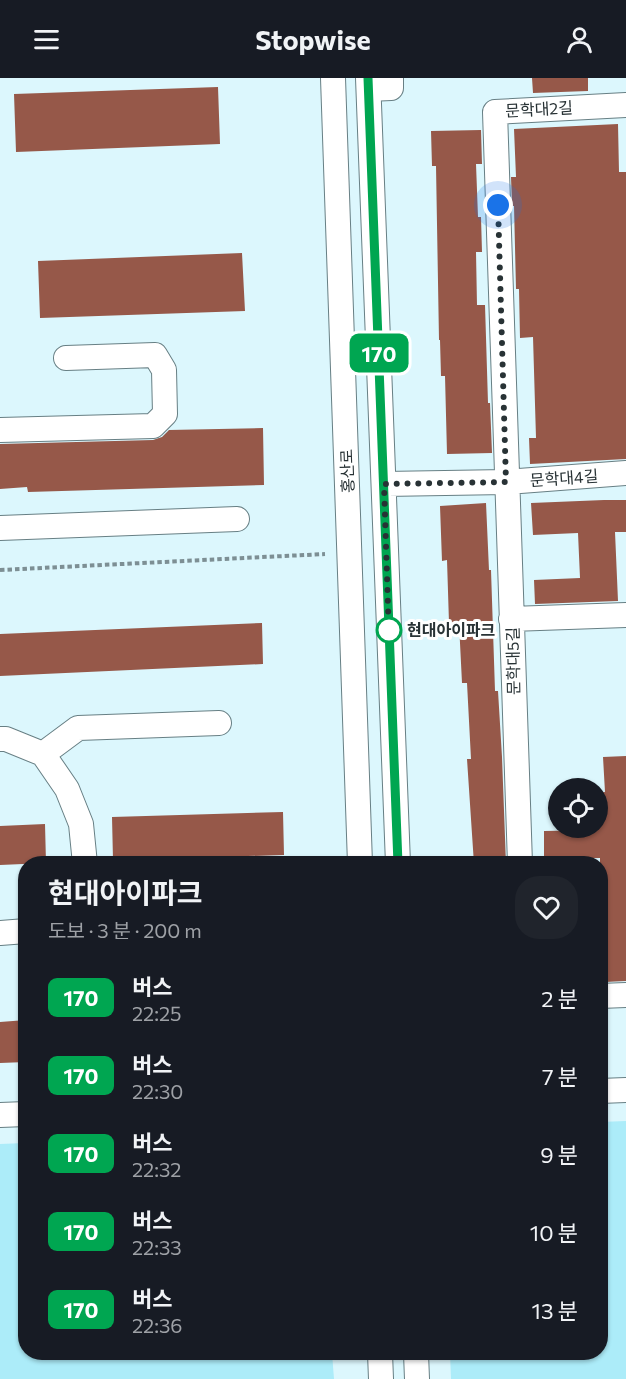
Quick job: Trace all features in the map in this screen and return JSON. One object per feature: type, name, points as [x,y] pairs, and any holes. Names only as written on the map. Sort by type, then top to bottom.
[{"type":"street","points":[[391,78],[391,88],[368,84],[398,856]]},
{"type":"street","name":"홍산로","points":[[327,80],[360,856]]},
{"type":"street","name":"문학대2길","points":[[501,299],[495,112],[626,105]]},
{"type":"street","name":"문학대4길","points":[[501,299],[506,482],[626,473]]},
{"type":"street","points":[[0,430],[153,426],[165,414],[164,370],[155,355],[66,358]]},
{"type":"street","points":[[384,484],[506,482],[511,619]]},
{"type":"street","points":[[0,528],[237,519]]},
{"type":"street","name":"문학대5길","points":[[520,856],[511,619],[626,615]]},
{"type":"street","points":[[43,754],[78,728],[219,723]]},
{"type":"street","points":[[0,739],[43,754],[67,789],[81,824],[84,856]]},
{"type":"street","points":[[0,933],[18,932]]},
{"type":"street","points":[[608,996],[626,995]]},
{"type":"street","points":[[608,1091],[626,1090]]},
{"type":"street","points":[[0,1115],[18,1114]]},
{"type":"street","points":[[380,1360],[381,1379]]},
{"type":"street","points":[[416,1360],[417,1379]]},
{"type":"path","points":[[0,570],[325,554]]},
{"type":"shaded area","points":[[626,1121],[626,1379],[451,1379],[450,1360],[608,1360],[608,1122]]},
{"type":"shaded area","points":[[18,1143],[18,1360],[333,1360],[334,1379],[0,1379],[0,1144]]},
{"type":"building","points":[[532,78],[588,78],[588,91],[533,93]]},
{"type":"building","points":[[218,87],[220,144],[16,152],[14,94]]},
{"type":"building","points":[[618,124],[619,172],[626,172],[626,459],[530,464],[529,438],[536,438],[533,337],[520,338],[511,177],[516,177],[514,129]]},
{"type":"building","points":[[481,130],[482,164],[476,164],[482,252],[476,252],[477,305],[485,305],[492,453],[447,454],[445,376],[441,376],[439,340],[436,166],[432,166],[431,131]]},
{"type":"building","points":[[242,253],[245,311],[40,318],[38,261]]},
{"type":"building","points":[[263,428],[264,485],[28,492],[27,487],[0,489],[0,444],[153,440],[162,437],[169,430]]},
{"type":"building","points":[[626,500],[626,532],[615,532],[618,601],[535,604],[534,580],[580,578],[578,533],[533,535],[531,503]]},
{"type":"building","points":[[486,503],[495,691],[498,691],[502,757],[506,856],[473,856],[467,759],[471,759],[467,683],[462,683],[459,623],[449,623],[447,560],[442,561],[440,506]]},
{"type":"building","points":[[262,623],[263,664],[0,676],[0,634]]},
{"type":"building","points":[[626,756],[626,981],[608,982],[608,856],[544,856],[544,831],[548,831],[548,838],[608,838],[608,778],[604,778],[603,757]]},
{"type":"building","points":[[283,812],[284,855],[113,856],[112,817]]},
{"type":"building","points":[[45,824],[46,856],[18,856],[18,864],[0,865],[0,826]]},
{"type":"building","points":[[18,1021],[18,1062],[0,1063],[0,1022]]},
{"type":"bus line","name":"170","points":[[368,78],[398,856]]},
{"type":"place","name":"현대아이파크","points":[[389,630]]},
{"type":"route","points":[[389,630],[389,637],[384,484],[506,482],[498,205]]}]
